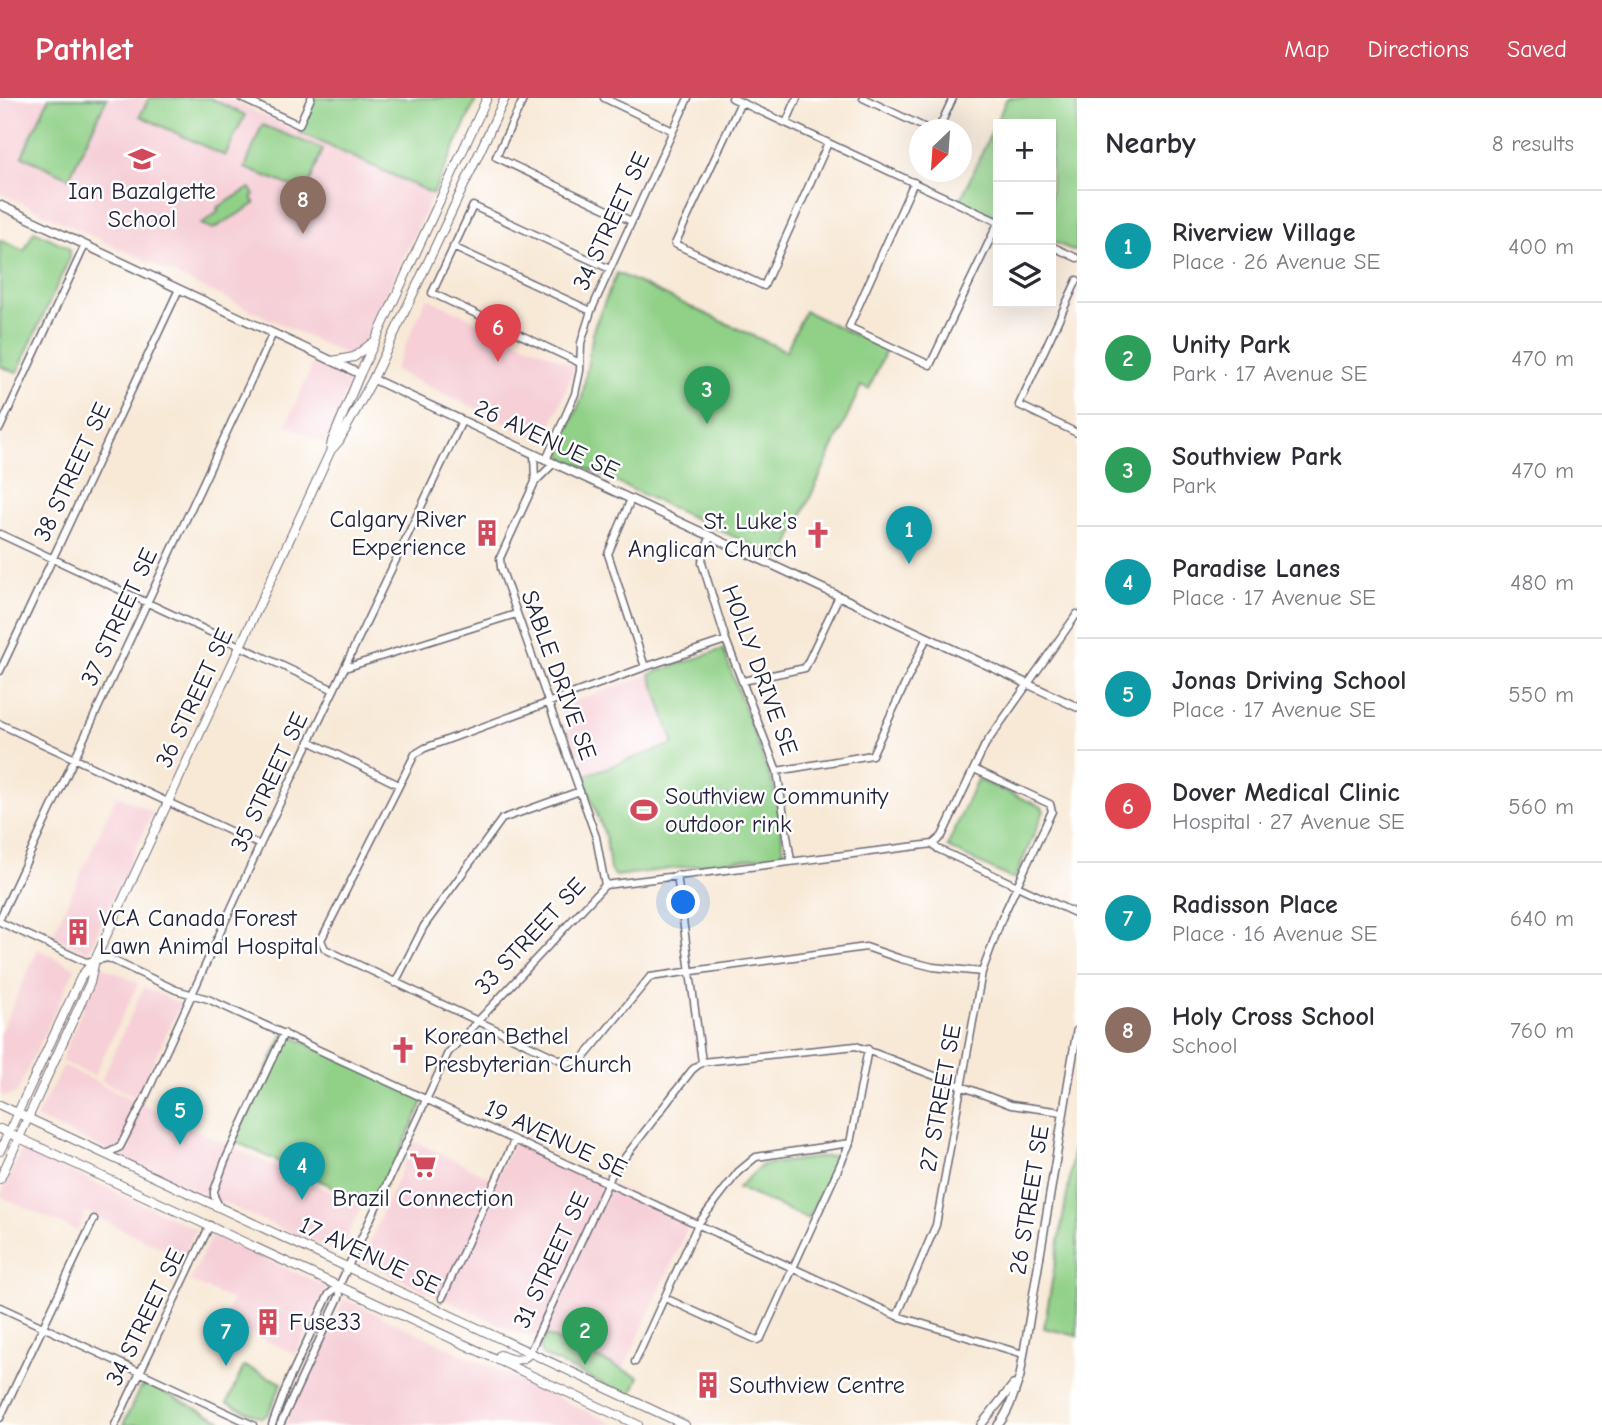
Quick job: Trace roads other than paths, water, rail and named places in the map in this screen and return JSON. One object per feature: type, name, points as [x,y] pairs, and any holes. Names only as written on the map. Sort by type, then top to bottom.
[{"type":"main road","name":"36 STREET SE","points":[[330,452],[332,440],[360,374],[487,98]]},
{"type":"main road","name":"36 STREET SE","points":[[0,1179],[90,983],[95,960],[239,646],[330,452],[339,441],[373,379],[505,98]]},
{"type":"main road","points":[[332,361],[355,357],[376,338]]},
{"type":"main road","name":"36 STREET SE","points":[[0,1152],[4,1131],[18,1113],[82,975],[95,960]]},
{"type":"main road","name":"17 AVENUE SE","points":[[0,1105],[685,1425]]},
{"type":"main road","name":"17 AVENUE SE","points":[[4,1131],[638,1425]]},
{"type":"main road","points":[[464,1344],[475,1344],[512,1360],[523,1359],[529,1354]]},
{"type":"street","points":[[241,98],[299,125],[311,98]]},
{"type":"street","points":[[524,98],[496,157],[631,221]]},
{"type":"street","points":[[604,98],[673,131]]},
{"type":"street","name":"34 STREET SE","points":[[580,363],[584,331],[591,311],[688,98]]},
{"type":"street","points":[[732,98],[909,180]]},
{"type":"street","points":[[786,123],[797,98]]},
{"type":"street","points":[[863,98],[909,120]]},
{"type":"street","points":[[943,119],[953,98]]},
{"type":"street","points":[[741,102],[676,244],[720,266],[764,286],[828,143]]},
{"type":"street","points":[[993,220],[914,182],[849,327],[930,365],[993,233]]},
{"type":"street","name":"26 AVENUE SE","points":[[0,205],[1077,707]]},
{"type":"street","points":[[580,363],[432,293],[473,206],[610,270]]},
{"type":"street","points":[[0,428],[85,245]]},
{"type":"street","points":[[453,247],[591,311]]},
{"type":"street","points":[[1056,248],[1077,258]]},
{"type":"street","points":[[1077,280],[1019,405],[1077,433]]},
{"type":"street","name":"38 STREET SE","points":[[0,671],[179,289]]},
{"type":"street","name":"37 STREET SE","points":[[0,920],[273,333]]},
{"type":"street","name":"SABLE DRIVE SE","points":[[580,363],[575,394],[550,461],[535,482],[500,558],[516,614],[596,837],[606,885]]},
{"type":"street","name":"35 STREET SE","points":[[106,1154],[120,1147],[462,421]]},
{"type":"street","name":"SABLE DRIVE SE","points":[[534,454],[535,482]]},
{"type":"street","points":[[631,499],[608,554],[645,667]]},
{"type":"street","points":[[0,534],[334,690]]},
{"type":"street","name":"HOLLY DRIVE SE","points":[[711,536],[702,563],[726,640],[776,771],[790,861]]},
{"type":"street","points":[[743,681],[805,668],[839,596]]},
{"type":"street","points":[[345,668],[516,614]]},
{"type":"street","points":[[1077,614],[985,744],[942,836],[933,844],[938,849],[1077,914]]},
{"type":"street","points":[[776,771],[872,755],[928,637]]},
{"type":"street","points":[[726,640],[548,702],[415,754],[321,940],[325,949],[567,1063],[580,1060],[650,976],[866,947],[901,960],[933,967],[982,972]]},
{"type":"street","points":[[0,724],[260,845]]},
{"type":"street","points":[[309,741],[399,785]]},
{"type":"street","name":"27 STREET SE","points":[[897,1315],[936,1225],[982,972],[1002,918],[1052,811],[1050,804],[974,769]]},
{"type":"street","points":[[395,983],[424,926],[502,819],[580,791]]},
{"type":"street","name":"33 STREET SE","points":[[338,1286],[448,1053],[606,885],[933,844]]},
{"type":"street","points":[[677,875],[702,1062],[856,1046],[1011,1105],[1062,1112]]},
{"type":"street","name":"19 AVENUE SE","points":[[0,920],[86,962],[108,958],[176,990],[208,999],[897,1315],[1024,1354]]},
{"type":"street","name":"26 STREET SE","points":[[998,1425],[1011,1403],[1020,1376],[1077,1031]]},
{"type":"street","points":[[219,1206],[214,1191],[284,1033]]},
{"type":"street","points":[[665,1298],[757,1340],[761,1338],[850,1143],[868,1049]]},
{"type":"street","name":"31 STREET SE","points":[[529,1354],[612,1174],[692,1070],[702,1062]]},
{"type":"street","points":[[442,1298],[514,1141]]},
{"type":"street","points":[[635,1362],[698,1224],[738,1172],[756,1157],[850,1143]]},
{"type":"street","points":[[0,1418],[94,1219]]},
{"type":"street","name":"34 STREET SE","points":[[115,1425],[210,1226]]},
{"type":"street","points":[[272,1425],[288,1382],[329,1294],[338,1286],[340,1295],[280,1425]]},
{"type":"street","points":[[0,1307],[253,1425]]},
{"type":"street","name":"26 STREET SE","points":[[981,1425],[1020,1376]]},
{"type":"place","name":"Ian Bazalgette School","points":[[142,159]]},
{"type":"place","name":"Holy Cross School","points":[[303,234]]},
{"type":"place","name":"Dover Medical Clinic","points":[[498,362]]},
{"type":"place","name":"Southview Park","points":[[707,424]]},
{"type":"place","name":"Calgary River Experience","points":[[487,533]]},
{"type":"place","name":"St. Luke's Anglican Church","points":[[818,535]]},
{"type":"place","name":"Riverview Village","points":[[909,564]]},
{"type":"place","name":"Southview Community outdoor rink","points":[[644,810]]},
{"type":"place","name":"VCA Canada Forest Lawn Animal Hospital","points":[[78,932]]},
{"type":"place","name":"Korean Bethel Presbyterian Church","points":[[403,1050]]},
{"type":"place","name":"Jonas Driving School","points":[[180,1145]]},
{"type":"place","name":"Brazil Connection","points":[[423,1165]]},
{"type":"place","name":"Paradise Lanes","points":[[302,1200]]},
{"type":"place","name":"Fuse33","points":[[268,1322]]},
{"type":"place","name":"Unity Park","points":[[585,1365]]},
{"type":"place","name":"Radisson Place","points":[[226,1366]]},
{"type":"place","name":"Southview Centre","points":[[708,1385]]}]
